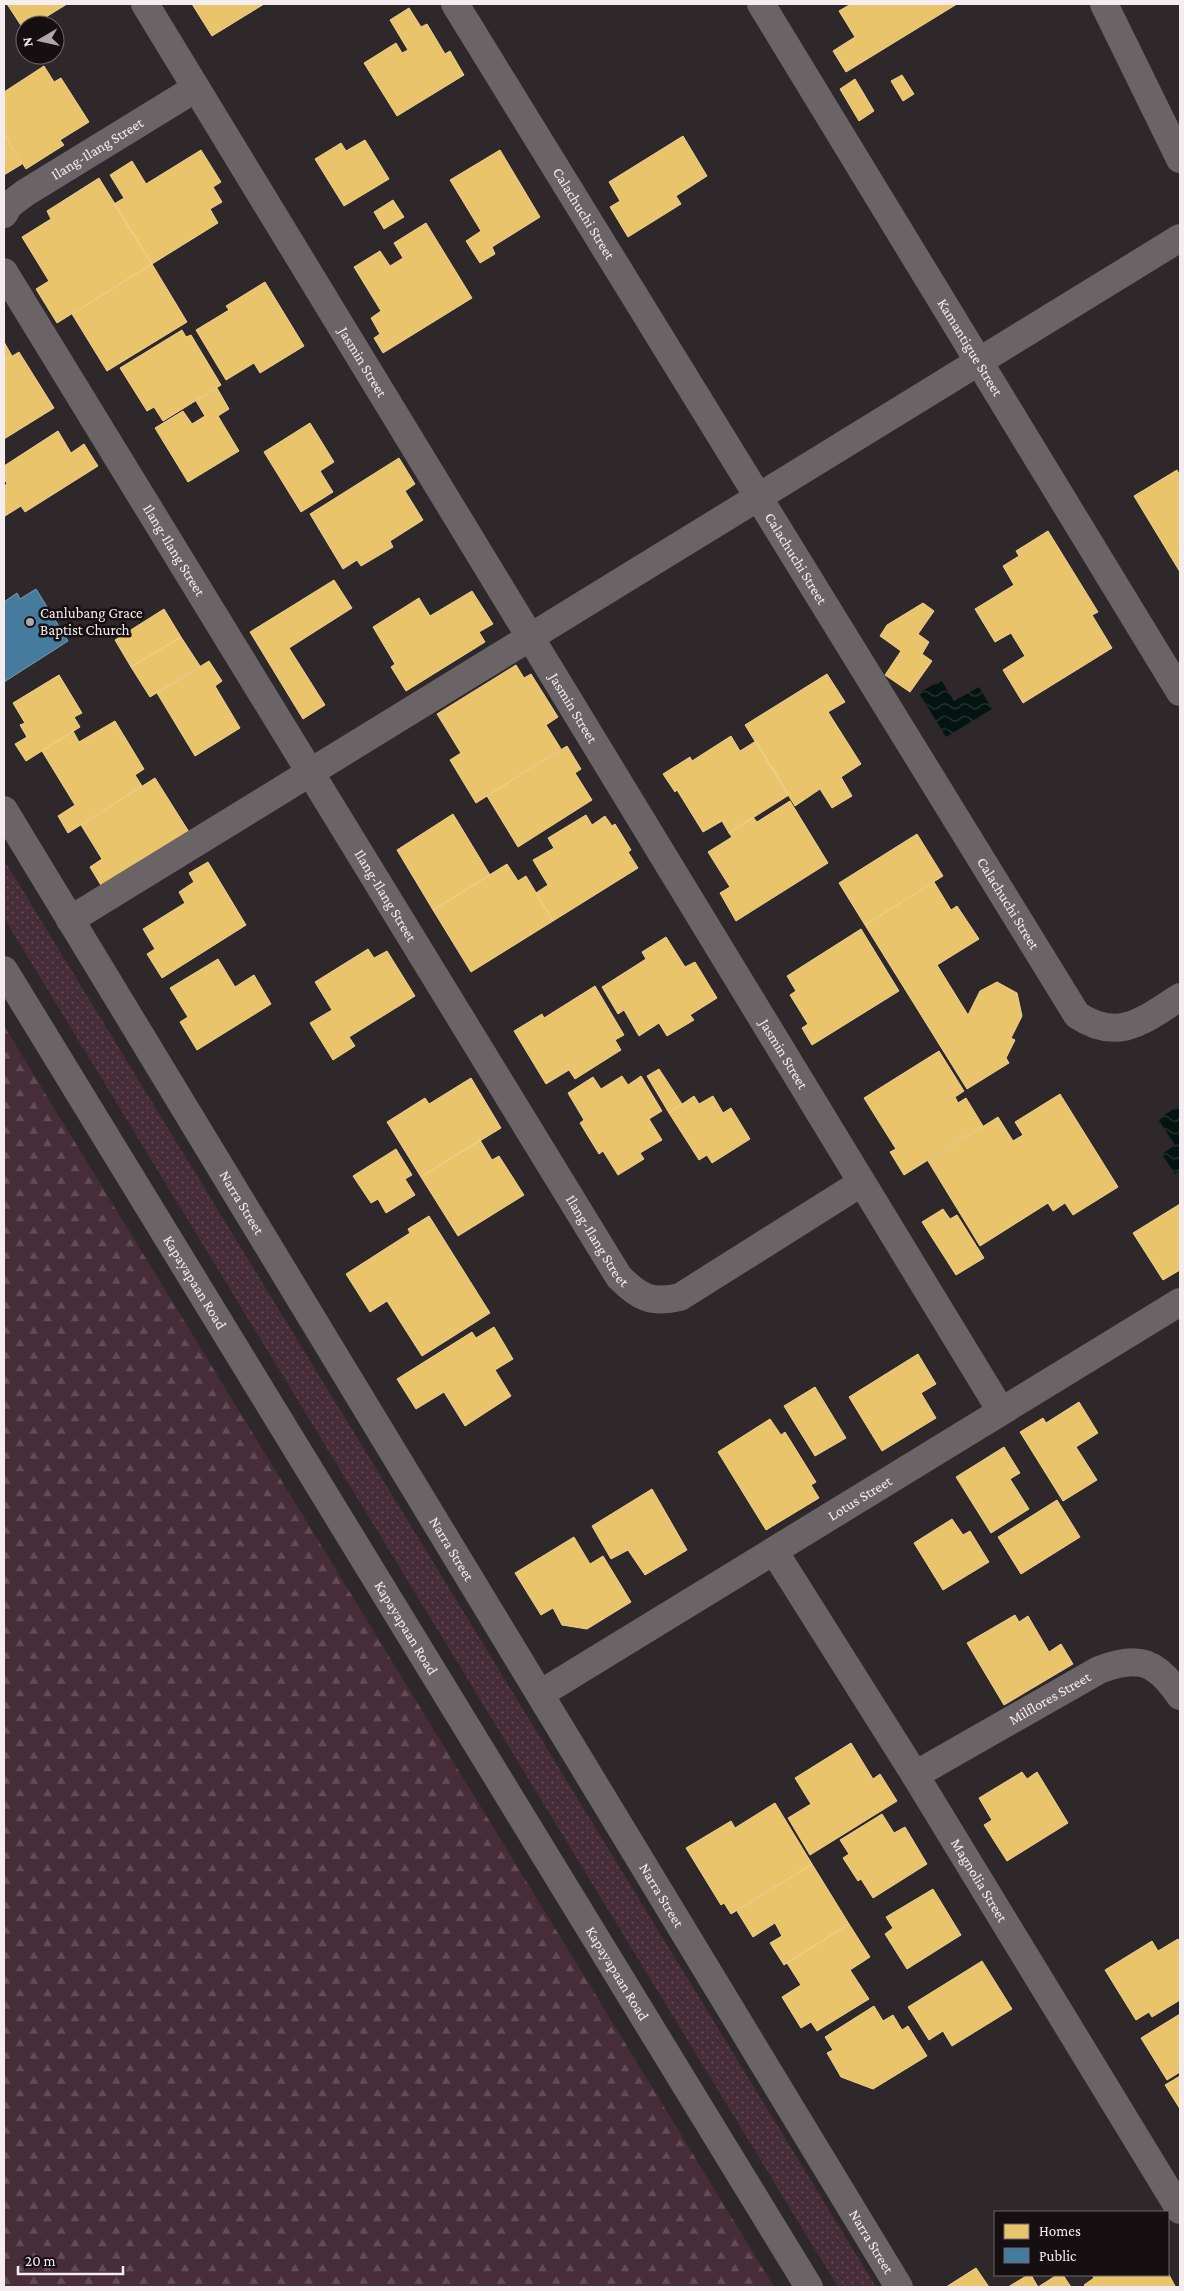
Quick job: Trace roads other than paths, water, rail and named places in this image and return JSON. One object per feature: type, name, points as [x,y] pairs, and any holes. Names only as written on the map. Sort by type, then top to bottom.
[{"type":"street","name":"Jasmin Street","points":[[145,4],[1001,1411]]},
{"type":"street","name":"Calachuchi Street","points":[[455,4],[1076,1015],[1092,1025],[1109,1028],[1127,1027],[1143,1020],[1180,996]]},
{"type":"street","name":"Kamantigue Street","points":[[761,4],[1180,692]]},
{"type":"street","points":[[1104,4],[1180,159]]},
{"type":"street","name":"Ilang-Ilang Street","points":[[4,214],[9,205],[25,193],[196,88]]},
{"type":"street","points":[[70,920],[1180,238]]},
{"type":"street","name":"Ilang-Ilang Street","points":[[4,272],[619,1277],[633,1291],[646,1298],[663,1301],[680,1297],[861,1183]]},
{"type":"street","name":"Narra Street","points":[[4,810],[899,2287]]},
{"type":"street","name":"Kapayapaan Road","points":[[4,970],[809,2287]]},
{"type":"street","name":"Lotus Street","points":[[540,1694],[1180,1302]]},
{"type":"street","name":"Magnolia Street","points":[[774,1551],[915,1775],[1180,2210]]},
{"type":"street","name":"Milflores Street","points":[[915,1775],[1112,1665],[1132,1661],[1149,1664],[1160,1671],[1180,1696]]},
{"type":"water","points":[[941,680],[954,701],[979,687],[992,709],[946,737],[919,693]]},
{"type":"water","points":[[1180,1105],[1180,1170],[1175,1174],[1162,1154],[1175,1145],[1158,1119]]},
{"type":"place","name":"Canlubang Grace Baptist Church","points":[[30,622]]}]
